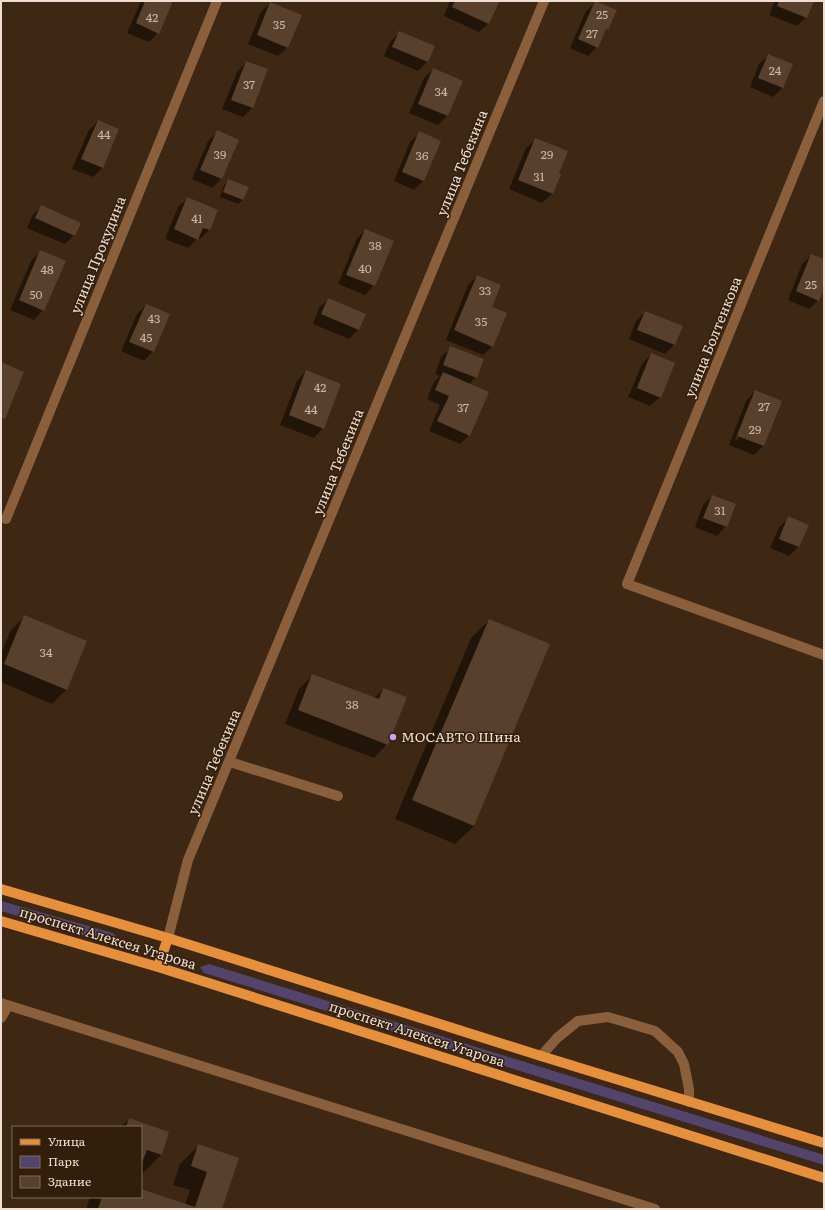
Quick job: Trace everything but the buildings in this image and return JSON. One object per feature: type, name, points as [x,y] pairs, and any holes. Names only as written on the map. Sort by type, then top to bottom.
[{"type":"main road","name":"проспект Алексея Угарова","points":[[1,889],[168,938],[541,1056],[824,1143]]},
{"type":"main road","name":"проспект Алексея Угарова","points":[[1,921],[158,967],[824,1178]]},
{"type":"main road","points":[[158,967],[168,938]]},
{"type":"street","name":"улица Прокудина","points":[[6,519],[217,1]]},
{"type":"street","name":"улица Тебекина","points":[[168,938],[188,860],[230,762],[544,1]]},
{"type":"street","name":"улица Болтенкова","points":[[824,101],[627,584],[824,655]]},
{"type":"street","points":[[230,762],[338,796]]},
{"type":"street","points":[[1,1018],[4,1004],[655,1209]]},
{"type":"street","points":[[541,1056],[557,1038],[578,1021],[608,1017],[656,1032],[678,1052],[684,1064],[689,1089],[689,1102]]},
{"type":"green space","points":[[1,901],[113,933],[118,939],[117,942],[112,944],[1,911]]},
{"type":"green space","points":[[209,964],[824,1155],[824,1165],[204,973],[200,967]]},
{"type":"place","name":"МОСАВТО Шина","points":[[393,737]]}]
